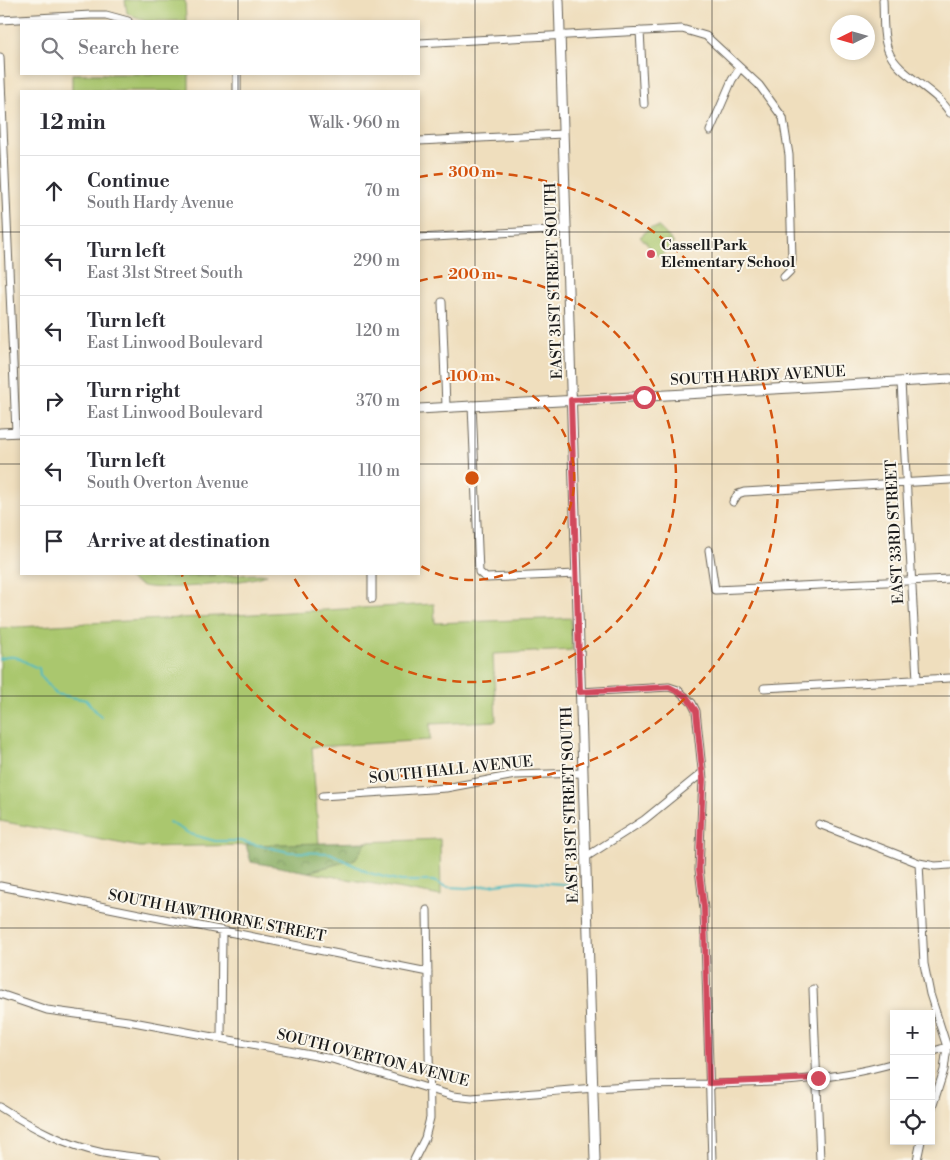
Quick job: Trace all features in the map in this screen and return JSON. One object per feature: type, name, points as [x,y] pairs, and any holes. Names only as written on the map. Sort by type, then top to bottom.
[{"type":"street","name":"EAST 31ST STREET SOUTH","points":[[559,0],[595,1160]]},
{"type":"street","points":[[883,0],[885,39],[888,52],[895,63],[943,103],[950,113]]},
{"type":"street","points":[[0,20],[91,15],[106,15],[124,20]]},
{"type":"street","points":[[420,43],[682,29],[706,36],[771,99],[784,122],[789,154],[792,259],[790,271],[784,278]]},
{"type":"street","points":[[640,31],[644,104]]},
{"type":"street","points":[[0,57],[19,432],[0,433]]},
{"type":"street","points":[[710,131],[719,108],[740,68]]},
{"type":"street","points":[[237,75],[238,90]]},
{"type":"street","points":[[420,141],[563,134]]},
{"type":"street","points":[[420,238],[566,230]]},
{"type":"street","points":[[442,302],[446,406]]},
{"type":"street","name":"SOUTH HARDY AVENUE","points":[[420,408],[950,379]]},
{"type":"street","name":"EAST 33RD STREET","points":[[901,382],[917,680]]},
{"type":"street","points":[[472,405],[480,572],[486,578],[577,574]]},
{"type":"street","points":[[732,502],[738,494],[744,492],[950,480]]},
{"type":"street","points":[[709,550],[715,590],[950,579]]},
{"type":"street","points":[[372,575],[372,599]]},
{"type":"street","points":[[764,688],[950,678]]},
{"type":"street","points":[[580,692],[659,687],[678,690],[692,703],[696,711],[702,773],[699,869],[704,908],[712,1160]]},
{"type":"street","name":"SOUTH HALL AVENUE","points":[[322,796],[446,788],[515,775],[583,773]]},
{"type":"street","points":[[586,857],[644,820],[702,773]]},
{"type":"street","points":[[819,824],[919,863],[934,866],[950,865]]},
{"type":"street","points":[[919,863],[924,964],[930,994],[948,1047],[944,1070],[934,1100]]},
{"type":"street","name":"SOUTH HAWTHORNE STREET","points":[[0,886],[428,972]]},
{"type":"street","points":[[414,1160],[424,1138],[430,1118],[428,910]]},
{"type":"street","points":[[222,930],[222,1037]]},
{"type":"street","points":[[813,989],[820,1160]]},
{"type":"street","name":"SOUTH OVERTON AVENUE","points":[[0,994],[47,1010],[222,1037],[332,1059],[453,1096],[472,1098],[593,1089],[818,1078],[858,1072],[890,1064]]},
{"type":"street","points":[[935,1051],[948,1047]]},
{"type":"street","points":[[0,1108],[43,1133],[102,1156],[157,1160]]},
{"type":"street","points":[[917,1160],[920,1145]]},
{"type":"green space","points":[[125,0],[185,0],[186,20],[143,20],[127,13]]},
{"type":"green space","points":[[72,75],[189,75],[189,90],[72,90]]},
{"type":"green space","points":[[659,227],[674,243],[659,257],[640,237],[650,228]]},
{"type":"green space","points":[[124,575],[158,578],[264,575],[226,583],[168,588],[143,586]]},
{"type":"green space","points":[[143,575],[201,575],[155,578]]},
{"type":"green space","points":[[434,604],[435,623],[571,618],[572,650],[493,654],[496,721],[430,724],[430,740],[312,747],[319,844],[140,847],[0,821],[0,628]]},
{"type":"green space","points":[[440,839],[441,896],[308,872],[355,859],[367,842]]},
{"type":"green space","points":[[367,842],[355,859],[308,872],[251,862],[246,845]]},
{"type":"waterway","points":[[0,659],[13,657],[39,668],[40,675],[56,694],[86,700],[101,717]]},
{"type":"waterway","points":[[169,822],[190,834],[215,841],[240,841],[289,852],[330,853],[369,873],[401,881],[433,881],[447,887],[467,888],[520,881],[576,885]]},
{"type":"place","name":"Cassell Park Elementary School","points":[[651,254]]},
{"type":"route","points":[[644,397],[571,400],[580,692],[669,687],[678,690],[686,696],[696,711],[703,779],[699,869],[704,908],[709,1083],[818,1078]]}]
